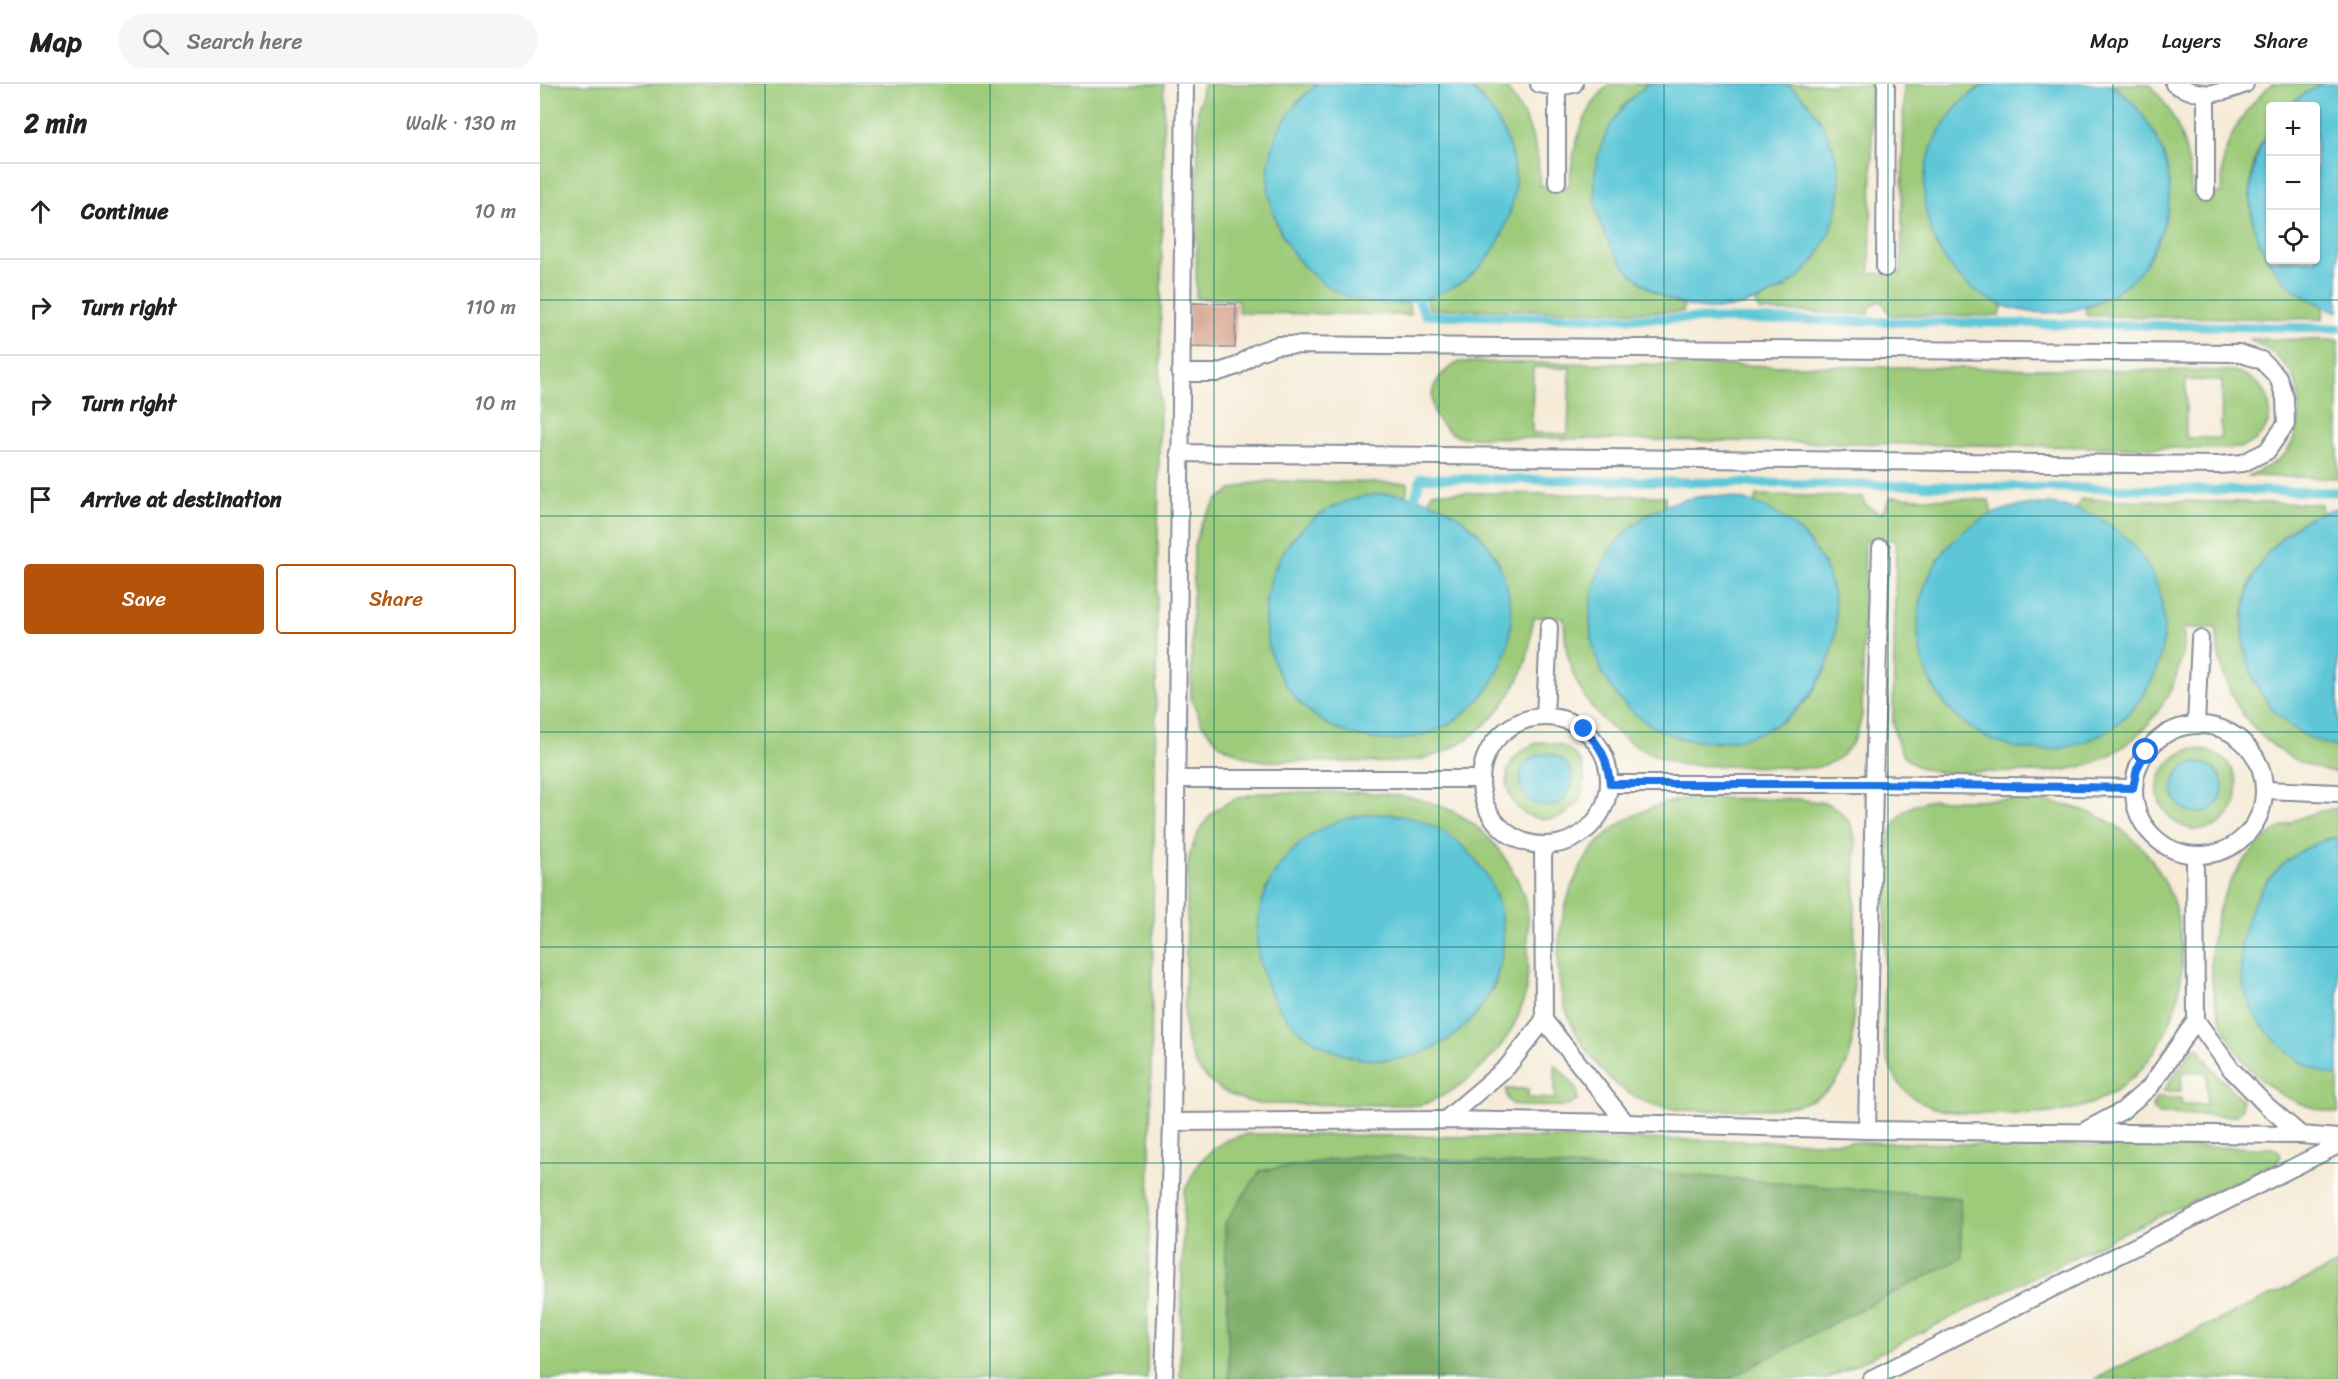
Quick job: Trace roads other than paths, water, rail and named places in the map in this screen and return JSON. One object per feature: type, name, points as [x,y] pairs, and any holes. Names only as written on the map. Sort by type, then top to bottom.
[{"type":"lane","points":[[1164,1379],[1172,1122],[1179,373],[1185,84]]},
{"type":"lane","points":[[1539,84],[1557,87],[1575,84]]},
{"type":"lane","points":[[1885,268],[1886,84]]},
{"type":"lane","points":[[2174,84],[2187,91],[2206,95],[2227,92],[2245,84]]},
{"type":"lane","points":[[1557,87],[1557,182]]},
{"type":"lane","points":[[2206,95],[2206,192]]},
{"type":"lane","points":[[1179,373],[1216,373],[1237,366],[1256,353],[1277,345],[2238,353],[2261,360],[2278,377],[2285,399],[2286,424],[2266,451],[2243,463],[2218,465],[1179,453]]},
{"type":"lane","points":[[1867,1130],[1881,549]]},
{"type":"lane","points":[[1545,717],[1549,627]]},
{"type":"lane","points":[[2196,725],[2200,639]]},
{"type":"lane","points":[[1545,717],[1566,720],[1584,729],[1599,744],[1608,763],[1610,784],[1606,805],[1596,823],[1580,837],[1560,845],[1543,846],[1520,841],[1504,831],[1491,816],[1483,798],[1480,779],[1484,760],[1494,742],[1508,728],[1526,720],[1545,717]]},
{"type":"lane","points":[[2196,725],[2217,727],[2236,736],[2252,750],[2262,769],[2265,790],[2262,811],[2252,830],[2236,845],[2217,854],[2195,856],[2175,852],[2158,842],[2144,826],[2136,808],[2133,788],[2137,769],[2146,752],[2160,738],[2177,728],[2196,725]]},
{"type":"lane","points":[[1176,778],[1480,779]]},
{"type":"lane","points":[[1610,784],[1874,784],[2133,788]]},
{"type":"lane","points":[[2265,790],[2338,793]]},
{"type":"lane","points":[[1543,846],[1544,1020],[1626,1123]]},
{"type":"lane","points":[[2195,856],[2196,1020],[2231,1069],[2266,1105],[2301,1135]]},
{"type":"lane","points":[[1445,1120],[1507,1067],[1544,1020]]},
{"type":"lane","points":[[2084,1131],[2122,1111],[2150,1086],[2196,1020]]},
{"type":"lane","points":[[1172,1122],[1445,1120],[1867,1130],[2301,1135],[2338,1138]]},
{"type":"lane","points":[[1871,1379],[2338,1145]]},
{"type":"water","points":[[1317,84],[1466,84],[1489,108],[1499,122],[1512,154],[1515,188],[1510,212],[1500,240],[1488,258],[1472,274],[1434,296],[1412,302],[1390,304],[1368,302],[1346,296],[1327,286],[1295,256],[1275,218],[1268,177],[1277,134],[1289,113]]},
{"type":"water","points":[[1648,84],[1784,84],[1797,91],[1811,107],[1833,147],[1838,164],[1839,200],[1835,218],[1818,255],[1809,268],[1791,283],[1770,295],[1722,309],[1678,303],[1641,282],[1613,250],[1597,210],[1596,167],[1612,123]]},
{"type":"water","points":[[1987,84],[2110,85],[2120,91],[2145,119],[2164,155],[2170,191],[2168,208],[2156,244],[2146,263],[2131,281],[2118,290],[2089,305],[2073,310],[2048,313],[2031,312],[2000,304],[1974,289],[1952,269],[1936,244],[1927,216],[1924,186],[1929,156],[1942,127],[1951,114],[1968,97]]},
{"type":"water","points":[[2322,84],[2338,84],[2338,312],[2316,302],[2289,285],[2272,264],[2320,264],[2320,102],[2294,102]]},
{"type":"water","points":[[2266,136],[2266,255],[2254,225],[2251,206],[2251,186]]},
{"type":"water","points":[[1388,494],[1412,497],[1435,504],[1456,515],[1475,530],[1490,549],[1501,570],[1508,593],[1511,617],[1508,641],[1501,664],[1490,685],[1475,704],[1456,719],[1435,730],[1412,737],[1388,740],[1364,737],[1341,730],[1320,719],[1301,704],[1286,685],[1275,664],[1268,641],[1265,617],[1268,593],[1275,570],[1286,549],[1301,530],[1320,515],[1341,504],[1364,497]]},
{"type":"water","points":[[1713,496],[1737,499],[1760,506],[1781,517],[1800,532],[1815,551],[1826,572],[1833,595],[1836,619],[1833,643],[1826,666],[1815,687],[1800,706],[1781,721],[1760,732],[1737,739],[1713,742],[1689,739],[1666,732],[1645,721],[1626,706],[1611,687],[1600,666],[1593,643],[1590,619],[1593,595],[1600,572],[1611,551],[1626,532],[1645,517],[1666,506],[1689,499]]},
{"type":"water","points":[[2041,504],[2065,507],[2088,514],[2109,525],[2128,540],[2143,559],[2154,580],[2161,603],[2164,627],[2161,651],[2154,674],[2143,695],[2128,714],[2109,729],[2088,740],[2065,747],[2041,750],[2017,747],[1994,740],[1973,729],[1954,714],[1939,695],[1928,674],[1921,651],[1918,627],[1921,603],[1928,580],[1939,559],[1954,540],[1973,525],[1994,514],[2017,507]]},
{"type":"water","points":[[2338,508],[2338,747],[2305,735],[2278,715],[2259,690],[2247,660],[2243,628],[2248,595],[2260,565],[2282,538],[2295,528],[2315,515]]},
{"type":"water","points":[[1546,754],[1556,756],[1564,762],[1570,770],[1572,780],[1570,790],[1564,798],[1556,804],[1546,806],[1536,804],[1528,798],[1522,790],[1520,780],[1522,770],[1528,762],[1536,756]]},
{"type":"water","points":[[2198,763],[2207,765],[2218,774],[2223,788],[2221,797],[2212,808],[2198,813],[2189,811],[2178,802],[2173,788],[2175,779],[2184,768]]},
{"type":"water","points":[[1380,814],[1404,817],[1427,824],[1448,835],[1467,850],[1482,869],[1493,890],[1500,913],[1503,937],[1500,961],[1493,984],[1482,1005],[1467,1024],[1448,1039],[1427,1050],[1404,1057],[1380,1060],[1356,1057],[1333,1050],[1312,1039],[1293,1024],[1278,1005],[1267,984],[1260,961],[1257,937],[1260,913],[1267,890],[1278,869],[1293,850],[1312,835],[1333,824],[1356,817]]},
{"type":"water","points":[[2338,837],[2338,1076],[2300,1061],[2265,1029],[2253,1012],[2243,985],[2240,957],[2244,930],[2254,903],[2268,880],[2288,860],[2311,846]]},
{"type":"waterway","points":[[1418,300],[1425,315],[2338,328]]},
{"type":"waterway","points":[[1415,497],[1421,478],[2338,492]]}]
